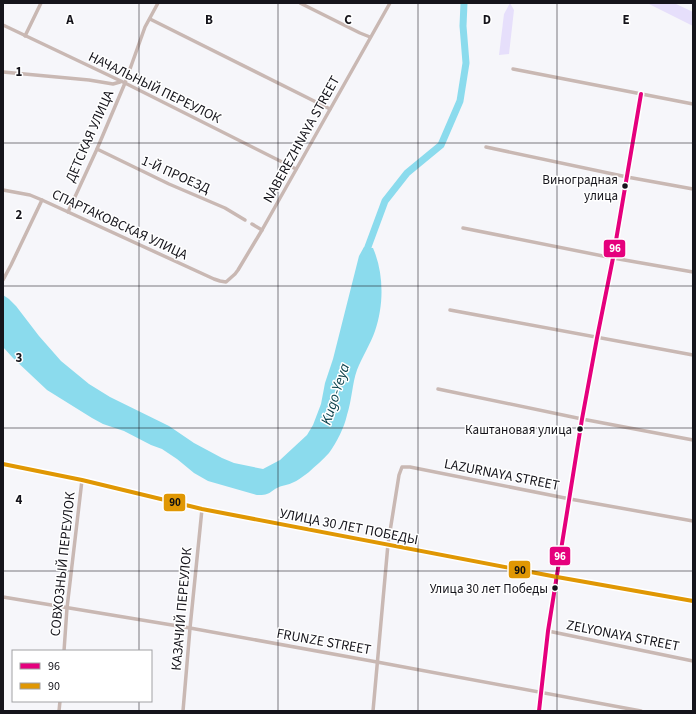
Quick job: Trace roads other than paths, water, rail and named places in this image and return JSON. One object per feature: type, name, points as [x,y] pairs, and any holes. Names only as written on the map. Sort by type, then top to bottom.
[{"type":"street","points":[[25,36],[41,3]]},
{"type":"street","name":"ДЕТСКАЯ УЛИЦА","points":[[68,212],[97,149],[122,82],[158,3]]},
{"type":"street","points":[[300,3],[370,37]]},
{"type":"street","name":"NABEREZHNAYA STREET","points":[[226,282],[235,274],[262,230],[390,3]]},
{"type":"street","points":[[150,19],[330,109]]},
{"type":"street","name":"НАЧАЛЬНЫЙ ПЕРЕУЛОК","points":[[3,25],[122,82],[296,169]]},
{"type":"street","points":[[513,69],[693,104]]},
{"type":"street","points":[[3,72],[82,79],[113,84],[122,82]]},
{"type":"street","points":[[539,711],[548,632],[582,420],[615,248],[641,94]]},
{"type":"street","points":[[486,147],[627,177],[693,189]]},
{"type":"street","name":"1-Й ПРОЕЗД","points":[[97,149],[169,184],[225,208],[245,220]]},
{"type":"street","name":"СПАРТАКОВСКАЯ УЛИЦА","points":[[3,190],[30,195],[214,279],[226,282]]},
{"type":"street","points":[[3,280],[42,200]]},
{"type":"street","points":[[252,224],[262,230]]},
{"type":"street","points":[[463,228],[613,258],[693,272]]},
{"type":"street","points":[[450,310],[693,355]]},
{"type":"street","points":[[438,389],[582,420],[693,440]]},
{"type":"street","name":"УЛИЦА 30 ЛЕТ ПОБЕДЫ","points":[[3,464],[82,480],[202,509],[557,577],[693,601]]},
{"type":"street","name":"LAZURNAYA STREET","points":[[388,544],[399,475],[402,467],[414,468],[570,499],[693,521]]},
{"type":"street","name":"СОВХОЗНЫЙ ПЕРЕУЛОК","points":[[64,650],[67,608],[82,480]]},
{"type":"street","name":"КАЗАЧИЙ ПЕРЕУЛОК","points":[[183,711],[202,509]]},
{"type":"street","points":[[373,711],[388,544]]},
{"type":"street","name":"FRUNZE STREET","points":[[3,597],[190,628],[641,711]]},
{"type":"street","name":"ZELYONAYA STREET","points":[[548,632],[693,661]]},
{"type":"water","points":[[364,247],[373,248],[377,258],[382,289],[380,311],[375,331],[357,370],[346,420],[329,453],[309,472],[296,481],[278,487],[266,494],[257,495],[208,481],[194,473],[162,449],[92,418],[47,390],[3,347],[3,295],[16,306],[61,361],[89,384],[110,397],[169,426],[194,443],[222,458],[234,463],[263,469],[280,460],[307,435],[313,425],[321,404],[325,383],[333,359],[359,256]]},
{"type":"waterway","name":"Kugo-Yeya","points":[[365,255],[385,201],[407,173],[441,145],[460,101],[466,63],[463,26],[464,3]]},
{"type":"place","name":"Виноградная улица","points":[[625,186]]},
{"type":"place","name":"Каштановая улица","points":[[580,429]]},
{"type":"place","name":"Улица 30 лет Победы","points":[[555,588]]}]
